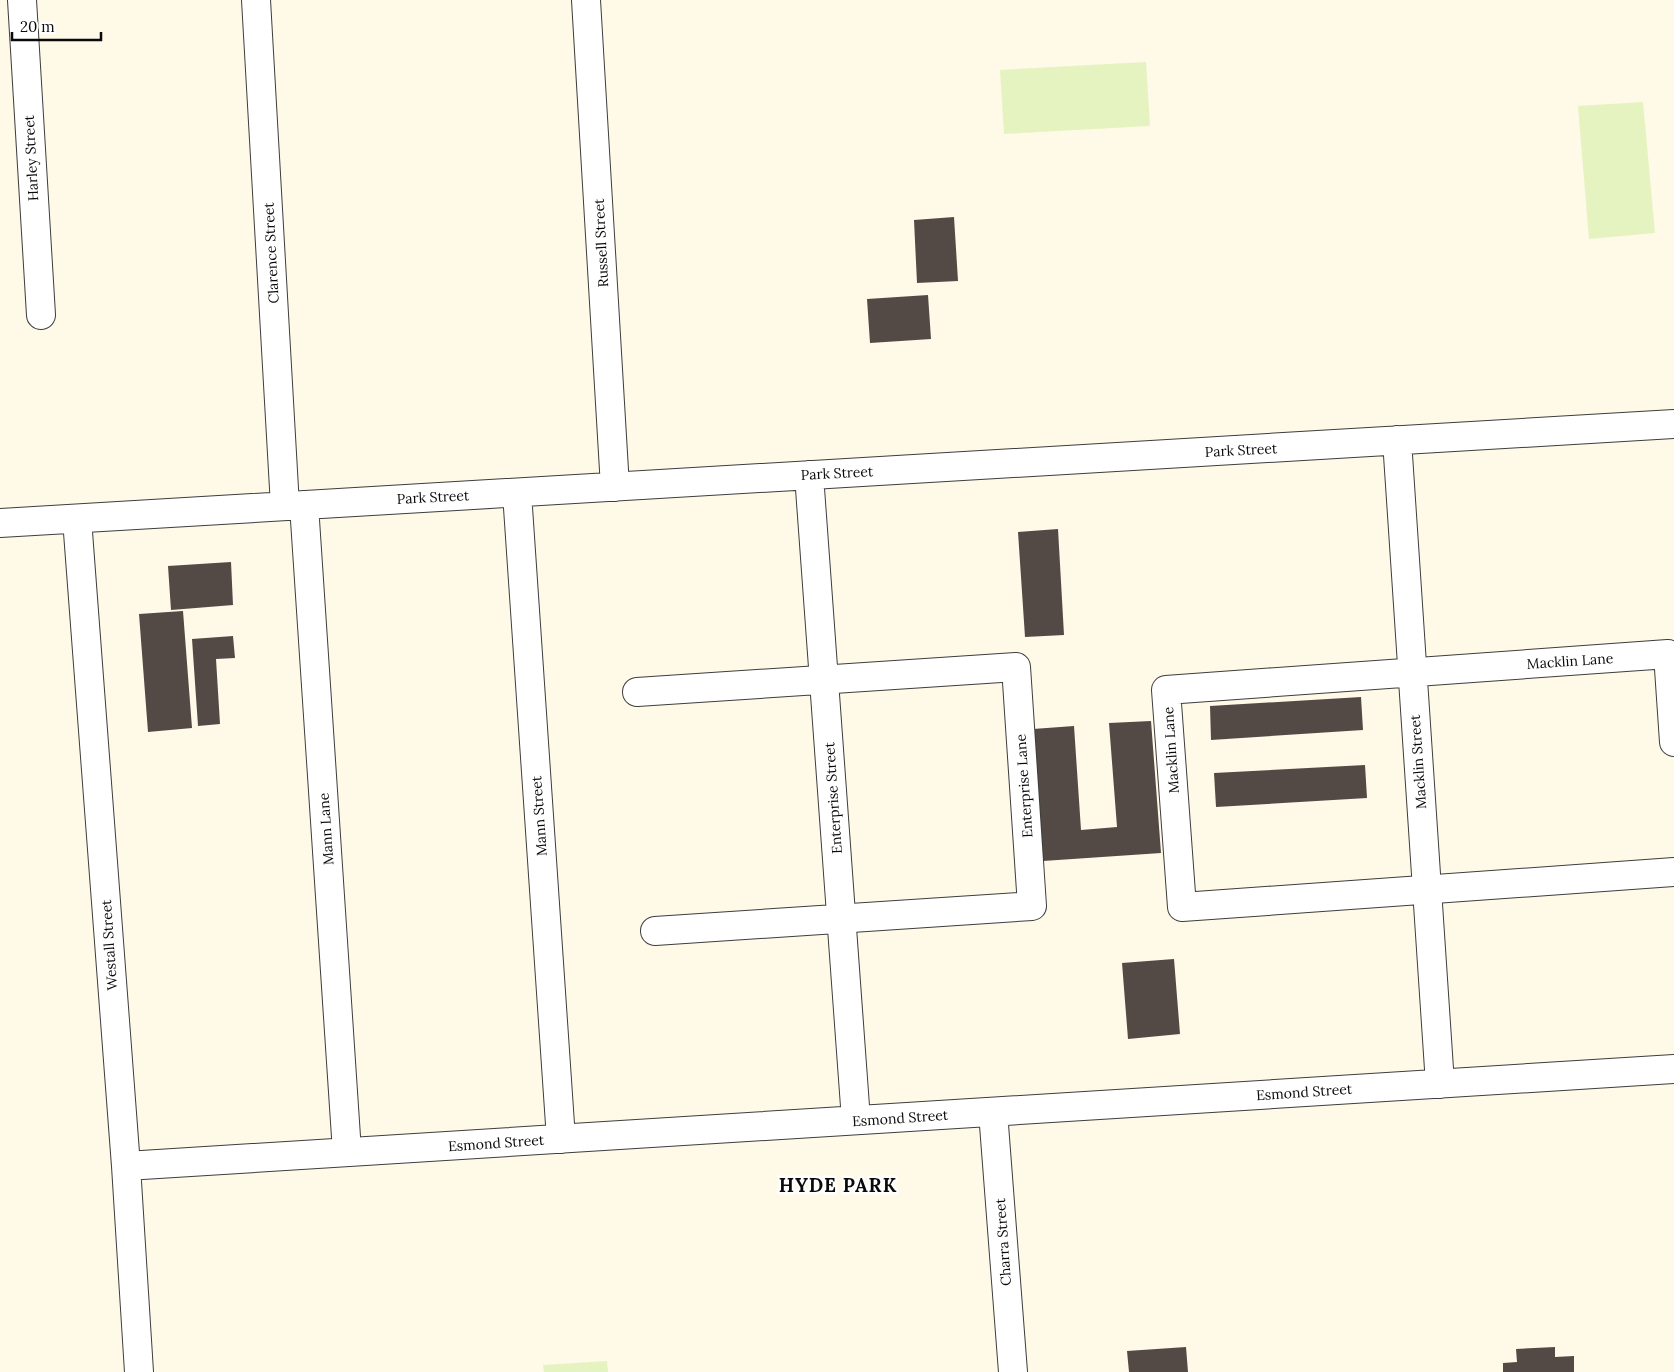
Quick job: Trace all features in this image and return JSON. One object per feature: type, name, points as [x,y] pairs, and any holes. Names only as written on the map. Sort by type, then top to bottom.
[{"type":"street","name":"Harley Street","points":[[22,0],[40,315]]},
{"type":"street","name":"Clarence Street","points":[[256,0],[295,506]]},
{"type":"street","name":"Russell Street","points":[[586,0],[615,487]]},
{"type":"street","name":"Park Street","points":[[0,523],[1674,424]]},
{"type":"street","name":"Macklin Street","points":[[1396,440],[1440,1084]]},
{"type":"street","name":"Enterprise Street","points":[[809,475],[856,1120]]},
{"type":"street","name":"Mann Street","points":[[517,493],[561,1139]]},
{"type":"street","name":"Mann Lane","points":[[295,506],[347,1152]]},
{"type":"street","name":"Westall Street","points":[[77,519],[126,1166],[139,1372]]},
{"type":"street","name":"Macklin Lane","points":[[1674,742],[1668,654],[1166,690],[1182,907],[1674,872]]},
{"type":"street","name":"Enterprise Lane","points":[[637,692],[1016,667],[1032,906],[655,931]]},
{"type":"street","name":"Esmond Street","points":[[126,1166],[1674,1069]]},
{"type":"street","name":"Charra Street","points":[[994,1112],[1013,1372]]},
{"type":"green space","points":[[1146,62],[1150,126],[1004,134],[1000,70]]},
{"type":"green space","points":[[1643,102],[1655,233],[1589,239],[1578,106]]},
{"type":"green space","points":[[607,1361],[608,1372],[544,1372],[543,1365]]},
{"type":"building","points":[[954,217],[958,281],[917,283],[914,220]]},
{"type":"building","points":[[928,295],[931,339],[870,343],[867,299]]},
{"type":"building","points":[[1058,529],[1064,635],[1025,637],[1018,532]]},
{"type":"building","points":[[231,562],[233,605],[171,610],[168,566]]},
{"type":"building","points":[[183,611],[192,728],[148,732],[139,614]]},
{"type":"building","points":[[233,636],[235,658],[216,659],[220,724],[198,726],[192,639]]},
{"type":"building","points":[[1361,697],[1363,730],[1211,740],[1210,706]]},
{"type":"building","points":[[1151,721],[1161,853],[1043,861],[1033,729],[1074,726],[1081,830],[1117,827],[1109,723]]},
{"type":"building","points":[[1365,765],[1367,798],[1216,807],[1214,773]]},
{"type":"building","points":[[1174,959],[1180,1034],[1128,1039],[1122,963]]},
{"type":"building","points":[[1186,1347],[1188,1372],[1129,1372],[1127,1351]]},
{"type":"building","points":[[1555,1347],[1555,1357],[1574,1356],[1574,1372],[1503,1372],[1503,1363],[1517,1362],[1516,1349]]},
{"type":"district","name":"HYDE PARK","points":[[838,1185]]}]
